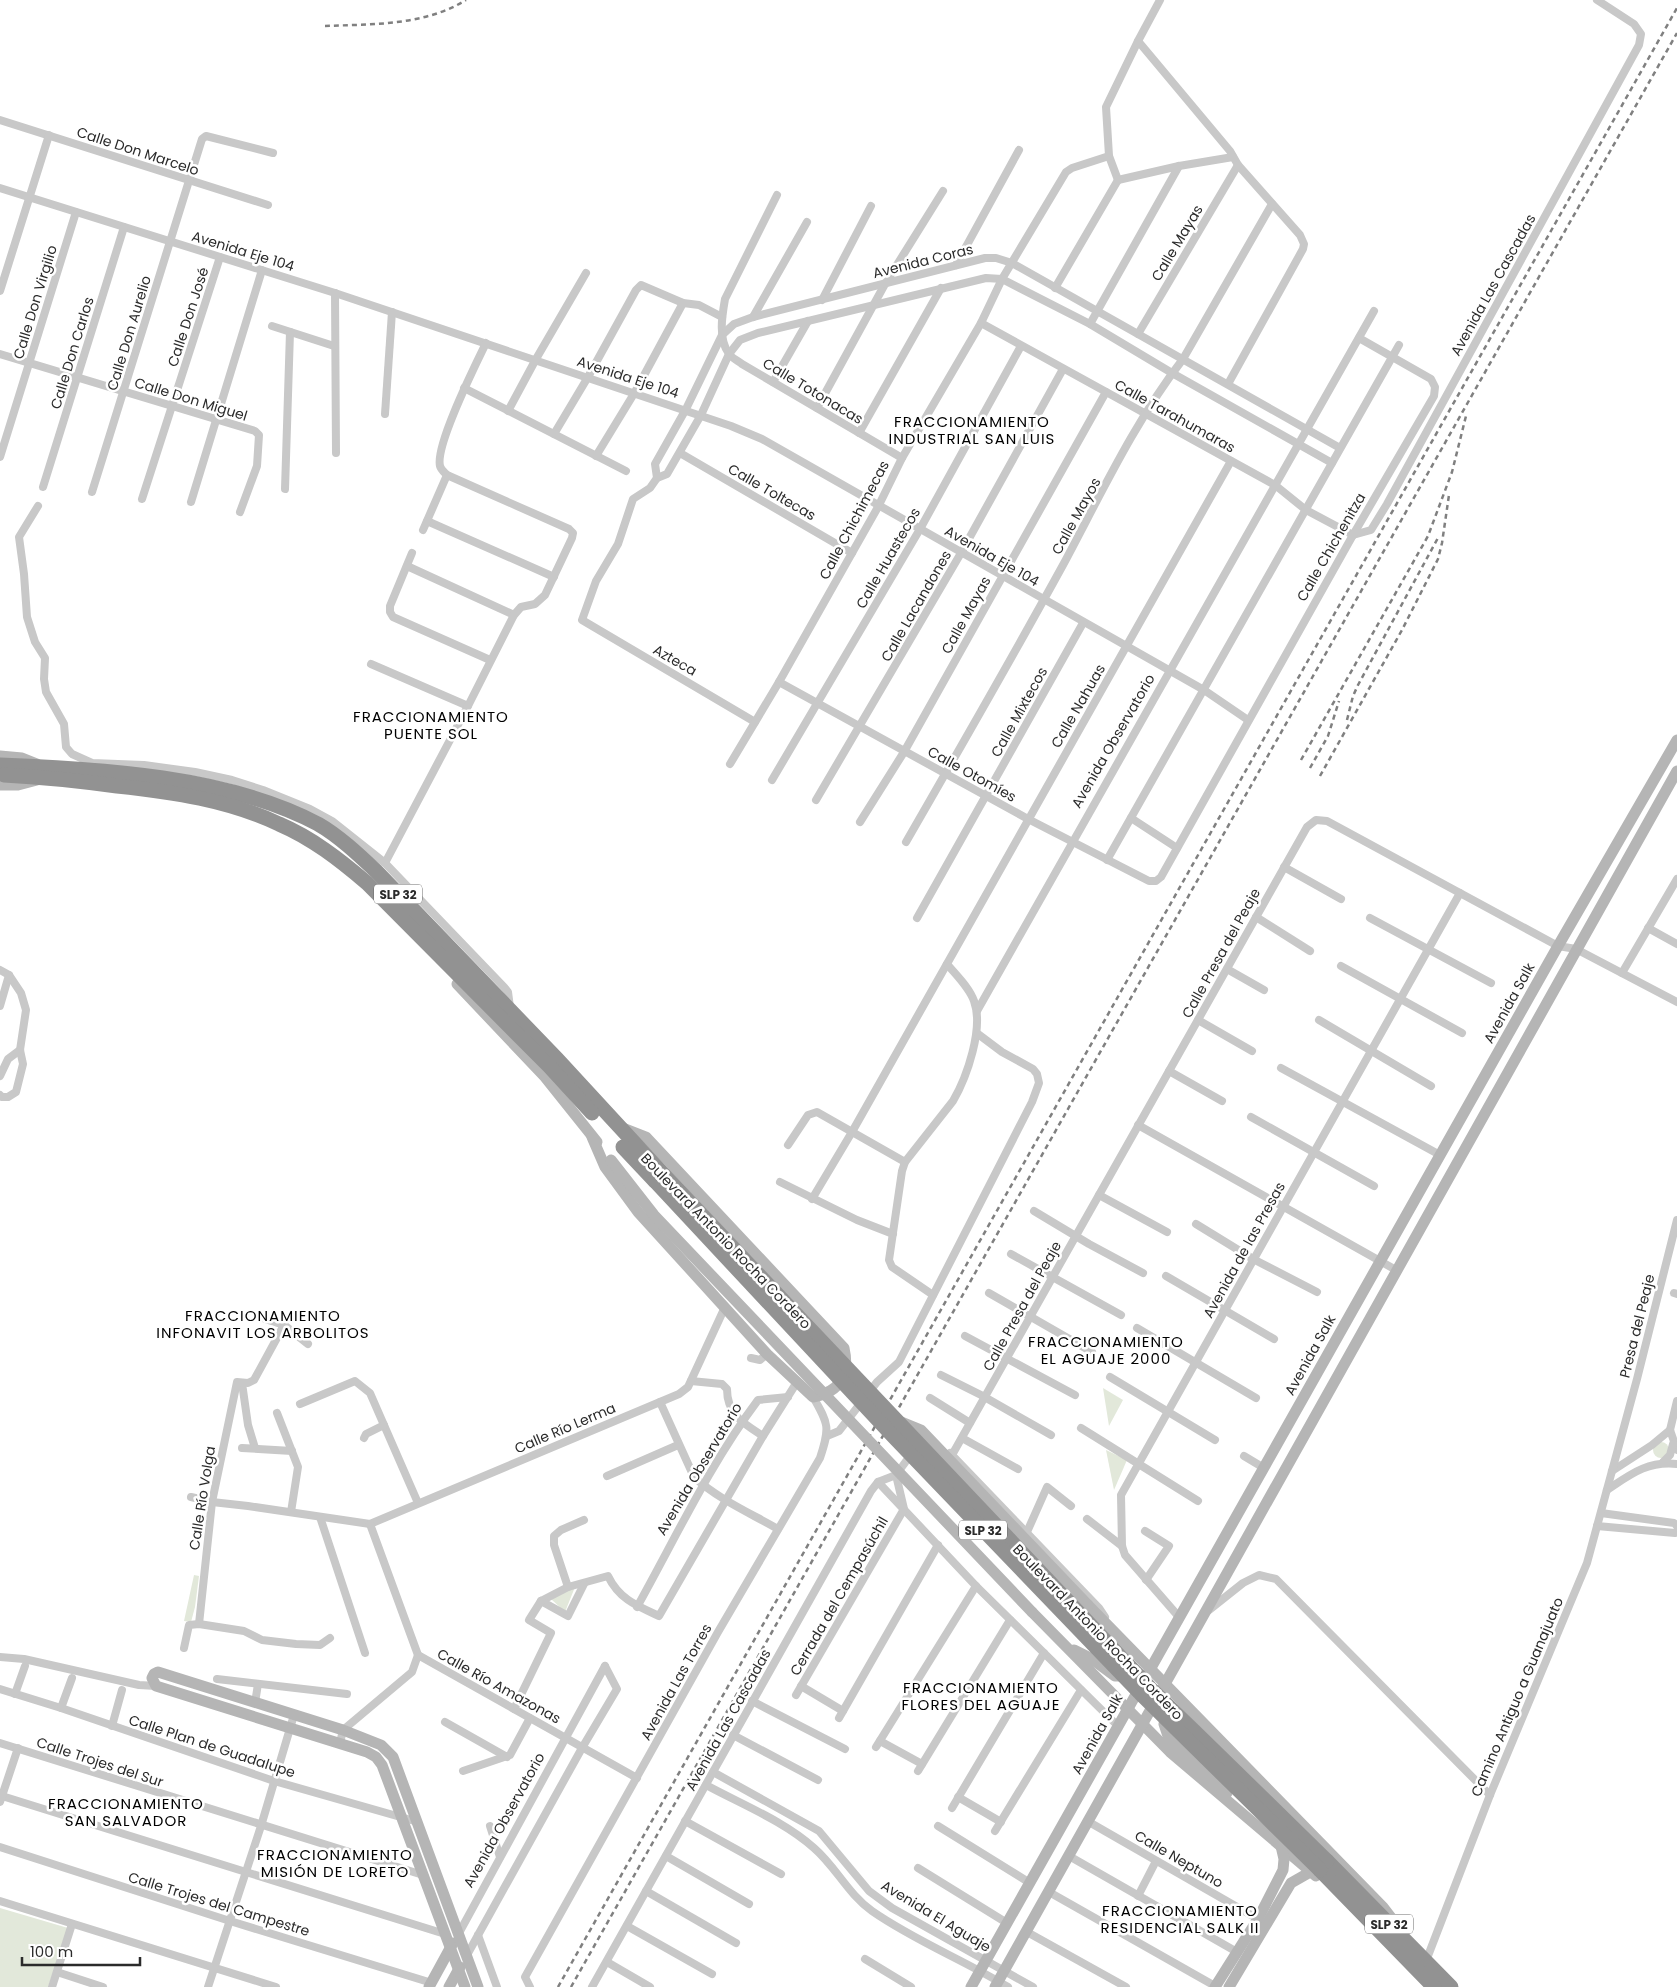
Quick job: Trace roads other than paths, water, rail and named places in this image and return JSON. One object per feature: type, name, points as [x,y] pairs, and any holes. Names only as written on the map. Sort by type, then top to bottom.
[{"type":"highway","name":"Boulevard Antonio Rocha Cordero","points":[[0,765],[175,792],[248,811],[280,824],[309,839],[337,858],[367,883],[897,1420],[1320,1868]]},
{"type":"highway","name":"Boulevard Antonio Rocha Cordero","points":[[0,775],[92,767],[234,792],[319,825],[359,855],[557,1058],[616,1125],[659,1178],[894,1437],[1144,1697],[1320,1868]]},
{"type":"highway","name":"SLP 32","points":[[1320,1868],[1408,1951],[1426,1961],[1451,1987]]},
{"type":"highway","name":"SLP 32","points":[[1408,1951],[1429,1985]]},
{"type":"street","points":[[1118,180],[1109,156],[1106,107],[1160,0]]},
{"type":"street","name":"Avenida Las Cascadas","points":[[1353,535],[1371,530],[1387,504],[1640,45],[1641,34],[1634,24],[1597,0]]},
{"type":"street","points":[[1138,41],[1238,165],[1300,235],[1304,244],[1303,250],[1228,384]]},
{"type":"street","name":"Calle Don Marcelo","points":[[0,120],[268,205]]},
{"type":"street","points":[[0,291],[49,135]]},
{"type":"street","name":"Calle Don Aurelio","points":[[92,492],[202,139],[206,136],[273,153]]},
{"type":"street","points":[[956,265],[1019,150]]},
{"type":"street","name":"Calle Chichimecas","points":[[730,764],[779,682],[878,507],[902,458],[981,323],[1002,279],[1066,172],[1077,166],[1109,156]]},
{"type":"street","points":[[1055,288],[1118,180],[1179,166],[1233,157]]},
{"type":"street","name":"Calle Mayas","points":[[1138,334],[1238,165]]},
{"type":"street","points":[[1090,324],[1179,166]]},
{"type":"street","name":"Avenida Eje 104","points":[[0,188],[335,293],[536,359],[702,414],[762,439],[878,507],[1204,690],[1248,720]]},
{"type":"street","points":[[817,408],[874,304],[943,191]]},
{"type":"street","points":[[729,354],[722,335],[725,299],[777,195]]},
{"type":"street","name":"Calle Mayos","points":[[906,842],[1044,600],[1146,414],[1183,359],[1272,204]]},
{"type":"street","points":[[822,300],[871,206]]},
{"type":"street","name":"Calle Don Virgilio","points":[[0,456],[76,212]]},
{"type":"street","points":[[752,317],[807,222]]},
{"type":"street","name":"Calle Don Carlos","points":[[42,487],[124,227]]},
{"type":"street","name":"Calle Don José","points":[[142,499],[220,257]]},
{"type":"street","name":"Avenida Coras","points":[[657,478],[655,464],[686,409],[722,335],[734,324],[752,317],[985,258],[996,258],[1012,264],[1308,428],[1340,448]]},
{"type":"street","points":[[191,502],[262,270]]},
{"type":"street","points":[[508,411],[586,273]]},
{"type":"street","points":[[657,478],[667,474],[680,453],[702,414],[729,354],[740,340],[758,333],[986,278],[1002,279],[1090,324],[1172,373],[1332,463]]},
{"type":"street","points":[[554,434],[636,290],[641,285],[683,303],[699,305],[722,317]]},
{"type":"street","points":[[859,433],[942,288]]},
{"type":"street","points":[[335,293],[336,453]]},
{"type":"street","points":[[596,456],[636,392],[683,303]]},
{"type":"street","name":"Avenida Observatorio","points":[[977,1011],[1374,311]]},
{"type":"street","points":[[384,414],[392,312]]},
{"type":"street","points":[[772,382],[808,321]]},
{"type":"street","name":"Calle Tarahumaras","points":[[981,323],[1275,485],[1306,510],[1353,535]]},
{"type":"street","points":[[272,326],[334,346]]},
{"type":"street","points":[[285,489],[290,332]]},
{"type":"street","points":[[1359,338],[1392,357]]},
{"type":"street","points":[[385,862],[514,616],[521,607],[535,604],[545,596],[573,533],[569,529],[447,474],[441,469],[442,447],[464,388],[486,343]]},
{"type":"street","points":[[1108,860],[1399,345]]},
{"type":"street","name":"Calle Huastecos","points":[[772,780],[920,529],[1021,346]]},
{"type":"street","name":"Calle Don Miguel","points":[[0,354],[255,431],[259,435],[257,466],[240,512]]},
{"type":"street","name":"Calle Totonacas","points":[[729,354],[772,382],[902,458]]},
{"type":"street","name":"Calle Chichenitza","points":[[1156,881],[1161,877],[1353,535],[1434,396],[1435,387],[1431,379],[1392,357]]},
{"type":"street","name":"Calle Lacandones","points":[[816,800],[961,553],[1063,369]]},
{"type":"street","points":[[464,388],[626,471]]},
{"type":"street","name":"Calle Mayas","points":[[860,822],[904,752],[1106,392]]},
{"type":"street","name":"Calle Toltecas","points":[[680,453],[852,553]]},
{"type":"street","name":"Calle Nahuas","points":[[812,1199],[852,1132],[1231,461]]},
{"type":"street","points":[[423,530],[447,474]]},
{"type":"street","name":"Azteca","points":[[657,478],[650,488],[633,499],[618,544],[596,580],[582,620],[755,722]]},
{"type":"street","points":[[38,506],[19,537],[24,574],[26,616],[35,642],[45,658],[44,679],[46,692],[64,724],[66,747],[72,754],[92,767],[144,765],[195,772],[263,790],[310,809],[332,821],[385,862],[504,986],[508,992],[511,1011]]},
{"type":"street","points":[[427,521],[554,578]]},
{"type":"street","points":[[412,553],[390,606],[390,612],[393,617],[490,660]]},
{"type":"street","points":[[407,566],[514,616]]},
{"type":"street","name":"Calle Mixtecos","points":[[917,918],[1083,623]]},
{"type":"street","points":[[371,664],[468,706]]},
{"type":"street","name":"Calle Otomíes","points":[[779,682],[817,705],[1028,819],[1149,881],[1156,881]]},
{"type":"street","name":"Avenida Salk","points":[[971,1987],[1558,946],[1677,740]]},
{"type":"street","name":"Boulevard Antonio Rocha Cordero","points":[[0,756],[22,758],[45,772]]},
{"type":"street","name":"Boulevard Antonio Rocha Cordero","points":[[0,784],[18,786],[45,772]]},
{"type":"street","points":[[1001,1985],[1005,1970],[1143,1725],[1165,1682],[1206,1612],[1576,949],[1676,776]]},
{"type":"street","points":[[1131,818],[1177,848]]},
{"type":"street","name":"Calle Presa del Peaje","points":[[952,1455],[1284,866],[1307,827],[1316,820],[1327,821],[1558,946],[1576,949],[1677,1002]]},
{"type":"street","points":[[1284,866],[1341,899]]},
{"type":"street","points":[[1622,973],[1676,885]]},
{"type":"street","name":"Avenida de las Presas","points":[[1180,1617],[1125,1555],[1122,1546],[1120,1495],[1460,893]]},
{"type":"street","points":[[1256,917],[1310,950]]},
{"type":"street","points":[[1370,918],[1491,982]]},
{"type":"street","points":[[1648,928],[1677,944]]},
{"type":"street","points":[[933,1295],[889,1264],[902,1171],[905,1162],[953,1102],[960,1090],[978,1034],[977,1011],[969,990],[947,964]]},
{"type":"street","points":[[449,966],[455,982],[545,1077],[654,1215],[1032,1612],[1189,1770],[1281,1846],[1320,1868]]},
{"type":"street","points":[[1341,966],[1462,1033]]},
{"type":"street","points":[[1227,969],[1264,990]]},
{"type":"street","points":[[0,970],[9,975],[21,993],[26,1010],[20,1050],[23,1064],[16,1092],[8,1097],[0,1095]]},
{"type":"street","points":[[0,1006],[9,975]]},
{"type":"street","points":[[1198,1020],[1252,1051]]},
{"type":"street","points":[[1319,1020],[1431,1086]]},
{"type":"street","points":[[827,1436],[839,1431],[877,1382],[898,1362],[1032,1102],[1039,1083],[1037,1074],[1033,1069],[1002,1052],[978,1034]]},
{"type":"street","points":[[0,1076],[8,1059],[20,1050]]},
{"type":"street","points":[[1281,1068],[1440,1155]]},
{"type":"street","points":[[1169,1071],[1222,1101]]},
{"type":"street","points":[[788,1144],[808,1115],[817,1112],[905,1162]]},
{"type":"street","points":[[1251,1118],[1374,1186]]},
{"type":"street","points":[[592,1137],[605,1167],[621,1191],[767,1354],[813,1397],[824,1395],[834,1389],[841,1381],[846,1370],[847,1359],[844,1348],[646,1137],[616,1125]]},
{"type":"street","points":[[1138,1125],[1396,1270]]},
{"type":"street","points":[[780,1182],[857,1220],[893,1234]]},
{"type":"street","points":[[1099,1195],[1167,1232]]},
{"type":"street","points":[[1034,1211],[1143,1273]]},
{"type":"street","name":"Presa del Peaje","points":[[1621,1438],[1677,1220]]},
{"type":"street","points":[[1196,1224],[1253,1259],[1317,1292]]},
{"type":"street","points":[[1011,1254],[1121,1314]]},
{"type":"street","points":[[1166,1276],[1274,1338]]},
{"type":"street","points":[[989,1293],[1092,1352]]},
{"type":"street","name":"Calle Río Lerma","points":[[370,1524],[679,1394],[688,1387],[725,1307]]},
{"type":"street","points":[[265,1319],[284,1325],[308,1344]]},
{"type":"street","name":"Calle Río Volga","points":[[199,1624],[212,1502],[236,1382],[248,1383],[254,1380],[284,1325]]},
{"type":"street","points":[[1138,1328],[1256,1398]]},
{"type":"street","points":[[965,1336],[1075,1395]]},
{"type":"street","points":[[751,1358],[760,1360],[767,1354]]},
{"type":"street","points":[[941,1374],[1051,1435]]},
{"type":"street","points":[[1110,1378],[1215,1440]]},
{"type":"street","points":[[300,1404],[355,1381],[370,1393],[418,1503]]},
{"type":"street","points":[[691,1381],[722,1384],[727,1389],[727,1398],[741,1423],[763,1436]]},
{"type":"street","points":[[514,1709],[551,1633],[529,1620],[541,1601],[568,1587],[608,1576],[618,1594],[637,1606],[659,1616],[763,1436],[797,1382]]},
{"type":"street","points":[[242,1383],[248,1425],[255,1448]]},
{"type":"street","name":"Avenida Observatorio","points":[[637,1606],[703,1486],[741,1423],[758,1400],[788,1397]]},
{"type":"street","name":"Avenida Las Torres","points":[[530,1987],[525,1977],[820,1458],[827,1436],[826,1418],[813,1397]]},
{"type":"street","points":[[930,1398],[970,1423]]},
{"type":"street","points":[[1663,1462],[1675,1447],[1670,1430],[1677,1401]]},
{"type":"street","points":[[660,1402],[694,1477],[703,1486],[778,1529]]},
{"type":"street","points":[[277,1413],[298,1467],[291,1512]]},
{"type":"street","points":[[897,1420],[921,1430],[1116,1633]]},
{"type":"street","points":[[364,1438],[366,1434],[384,1425]]},
{"type":"street","points":[[1080,1428],[1198,1500]]},
{"type":"street","points":[[1612,1471],[1652,1445],[1670,1430]]},
{"type":"street","points":[[962,1438],[1018,1469]]},
{"type":"street","name":"Camino Antiguo a Guanajuato","points":[[1426,1961],[1490,1795],[1586,1563],[1621,1438]]},
{"type":"street","name":"Boulevard Antonio Rocha Cordero","points":[[896,1475],[919,1444],[927,1441],[938,1443],[952,1455],[1099,1608],[1116,1633],[1383,1907],[1408,1951]]},
{"type":"street","points":[[607,1476],[678,1445]]},
{"type":"street","points":[[242,1448],[292,1450]]},
{"type":"street","points":[[1244,1456],[1264,1468]]},
{"type":"street","points":[[1624,1462],[1631,1474]]},
{"type":"street","points":[[1607,1490],[1644,1467],[1663,1462],[1677,1464]]},
{"type":"street","points":[[904,1509],[896,1475],[878,1482],[976,1586],[1119,1727]]},
{"type":"street","name":"Avenida Las Cascadas","points":[[592,1987],[752,1701],[871,1491],[878,1482]]},
{"type":"street","points":[[1027,1532],[1047,1487],[1071,1506]]},
{"type":"street","points":[[191,1497],[212,1502],[370,1524]]},
{"type":"street","name":"Cerrada del Cempasúchil","points":[[796,1695],[904,1509]]},
{"type":"street","points":[[1601,1513],[1674,1523],[1677,1526]]},
{"type":"street","points":[[320,1517],[365,1652]]},
{"type":"street","points":[[1087,1518],[1122,1546]]},
{"type":"street","points":[[568,1587],[554,1545],[554,1536],[561,1530],[584,1520]]},
{"type":"street","name":"Calle Río Amazonas","points":[[370,1524],[418,1655],[637,1778]]},
{"type":"street","points":[[1597,1526],[1675,1533],[1677,1531]]},
{"type":"street","points":[[1145,1531],[1169,1546],[1146,1580]]},
{"type":"street","points":[[801,1686],[841,1714],[938,1545]]},
{"type":"street","points":[[1206,1612],[1244,1583],[1259,1575],[1276,1579],[1490,1795]]},
{"type":"street","points":[[541,1601],[568,1616],[584,1584]]},
{"type":"street","points":[[922,1764],[878,1744],[976,1586]]},
{"type":"street","points":[[918,1772],[1010,1620]]},
{"type":"street","points":[[184,1648],[189,1625],[199,1624],[244,1631],[262,1640],[296,1644],[320,1645],[330,1638]]},
{"type":"street","points":[[1064,1644],[1092,1659],[1110,1674],[1121,1677],[1132,1673],[1135,1668],[1136,1662],[1128,1645]]},
{"type":"street","points":[[952,1808],[1044,1653]]},
{"type":"street","points":[[340,1743],[342,1730],[412,1672],[418,1655]]},
{"type":"street","points":[[0,1657],[24,1658],[139,1685],[156,1686],[340,1743],[376,1757],[382,1765],[465,1987]]},
{"type":"street","points":[[15,1694],[25,1666]]},
{"type":"street","name":"Avenida Observatorio","points":[[430,1985],[604,1666],[617,1689],[582,1748]]},
{"type":"street","points":[[156,1686],[152,1678],[158,1672],[381,1744],[394,1757],[478,1987]]},
{"type":"street","points":[[61,1708],[72,1678]]},
{"type":"street","points":[[217,1679],[347,1694]]},
{"type":"street","points":[[256,1703],[258,1684]]},
{"type":"street","name":"Calle Plan de Guadalupe","points":[[0,1689],[274,1781],[418,1822]]},
{"type":"street","points":[[112,1726],[122,1690]]},
{"type":"street","points":[[995,1832],[1081,1690]]},
{"type":"street","points":[[752,1701],[845,1749]]},
{"type":"street","points":[[1213,1731],[1184,1711],[1170,1713],[1164,1724],[1168,1736],[1218,1784],[1251,1820]]},
{"type":"street","points":[[208,1987],[261,1826],[294,1715]]},
{"type":"street","points":[[463,1771],[506,1757],[514,1751],[530,1718]]},
{"type":"street","points":[[445,1722],[506,1757]]},
{"type":"street","points":[[733,1735],[818,1780]]},
{"type":"street","name":"Calle Trojes del Sur","points":[[0,1743],[261,1826],[423,1874]]},
{"type":"street","points":[[18,1748],[1,1799],[445,1934]]},
{"type":"street","points":[[449,1987],[582,1748]]},
{"type":"street","name":"Avenida El Aguaje","points":[[713,1772],[819,1832],[869,1891],[892,1908],[1005,1970],[1032,1987]]},
{"type":"street","name":"Avenida El Aguaje","points":[[706,1785],[797,1834],[825,1858],[850,1893],[872,1911],[1001,1985]]},
{"type":"street","points":[[958,1797],[1001,1822]]},
{"type":"street","points":[[1078,1799],[1096,1809]]},
{"type":"street","points":[[685,1821],[781,1874]]},
{"type":"street","name":"Calle Neptuno","points":[[1089,1822],[1258,1918]]},
{"type":"street","points":[[490,1826],[500,1857]]},
{"type":"street","points":[[938,1826],[1030,1883]]},
{"type":"street","points":[[1049,1892],[1215,1987],[1258,1918],[1283,1870],[1284,1859],[1281,1846]]},
{"type":"street","name":"Calle Trojes del Campestre","points":[[0,1847],[430,1985]]},
{"type":"street","points":[[666,1856],[749,1904]]},
{"type":"street","points":[[1069,1856],[1237,1952]]},
{"type":"street","points":[[1138,1896],[1156,1861]]},
{"type":"street","points":[[918,1868],[1007,1923]]},
{"type":"street","points":[[1229,1987],[1291,1883],[1320,1868]]},
{"type":"street","points":[[646,1891],[736,1942]]},
{"type":"street","points":[[0,1901],[276,1987]]},
{"type":"street","points":[[52,1987],[72,1924]]},
{"type":"street","points":[[627,1926],[712,1974]]},
{"type":"street","points":[[1027,1932],[1126,1987]]},
{"type":"street","points":[[478,1935],[497,1987]]},
{"type":"street","points":[[865,1959],[911,1987]]},
{"type":"street","points":[[607,1962],[650,1987]]},
{"type":"street","points":[[57,1972],[103,1987]]},
{"type":"railway","points":[[325,26],[379,24],[415,19],[433,15],[466,0]]},
{"type":"railway","points":[[558,1987],[1677,8]]},
{"type":"railway","points":[[571,1987],[1677,33]]},
{"type":"railway","points":[[1301,760],[1428,536],[1452,472],[1466,416]]},
{"type":"railway","points":[[1320,776],[1402,630],[1438,559],[1449,495]]},
{"type":"railway","points":[[1347,720],[1358,685],[1439,536]]},
{"type":"railway","points":[[1310,768],[1328,736],[1339,701]]},
{"type":"district","name":"FRACCIONAMIENTO INDUSTRIAL SAN LUIS","points":[[972,430]]},
{"type":"district","name":"FRACCIONAMIENTO PUENTE SOL","points":[[431,724]]},
{"type":"district","name":"FRACCIONAMIENTO INFONAVIT LOS ARBOLITOS","points":[[263,1324]]},
{"type":"district","name":"FRACCIONAMIENTO EL AGUAJE 2000","points":[[1106,1350]]},
{"type":"district","name":"FRACCIONAMIENTO FLORES DEL AGUAJE","points":[[981,1696]]},
{"type":"district","name":"FRACCIONAMIENTO SAN SALVADOR","points":[[126,1812]]},
{"type":"district","name":"FRACCIONAMIENTO MISIÓN DE LORETO","points":[[335,1862]]},
{"type":"district","name":"FRACCIONAMIENTO RESIDENCIAL SALK II","points":[[1180,1918]]}]
